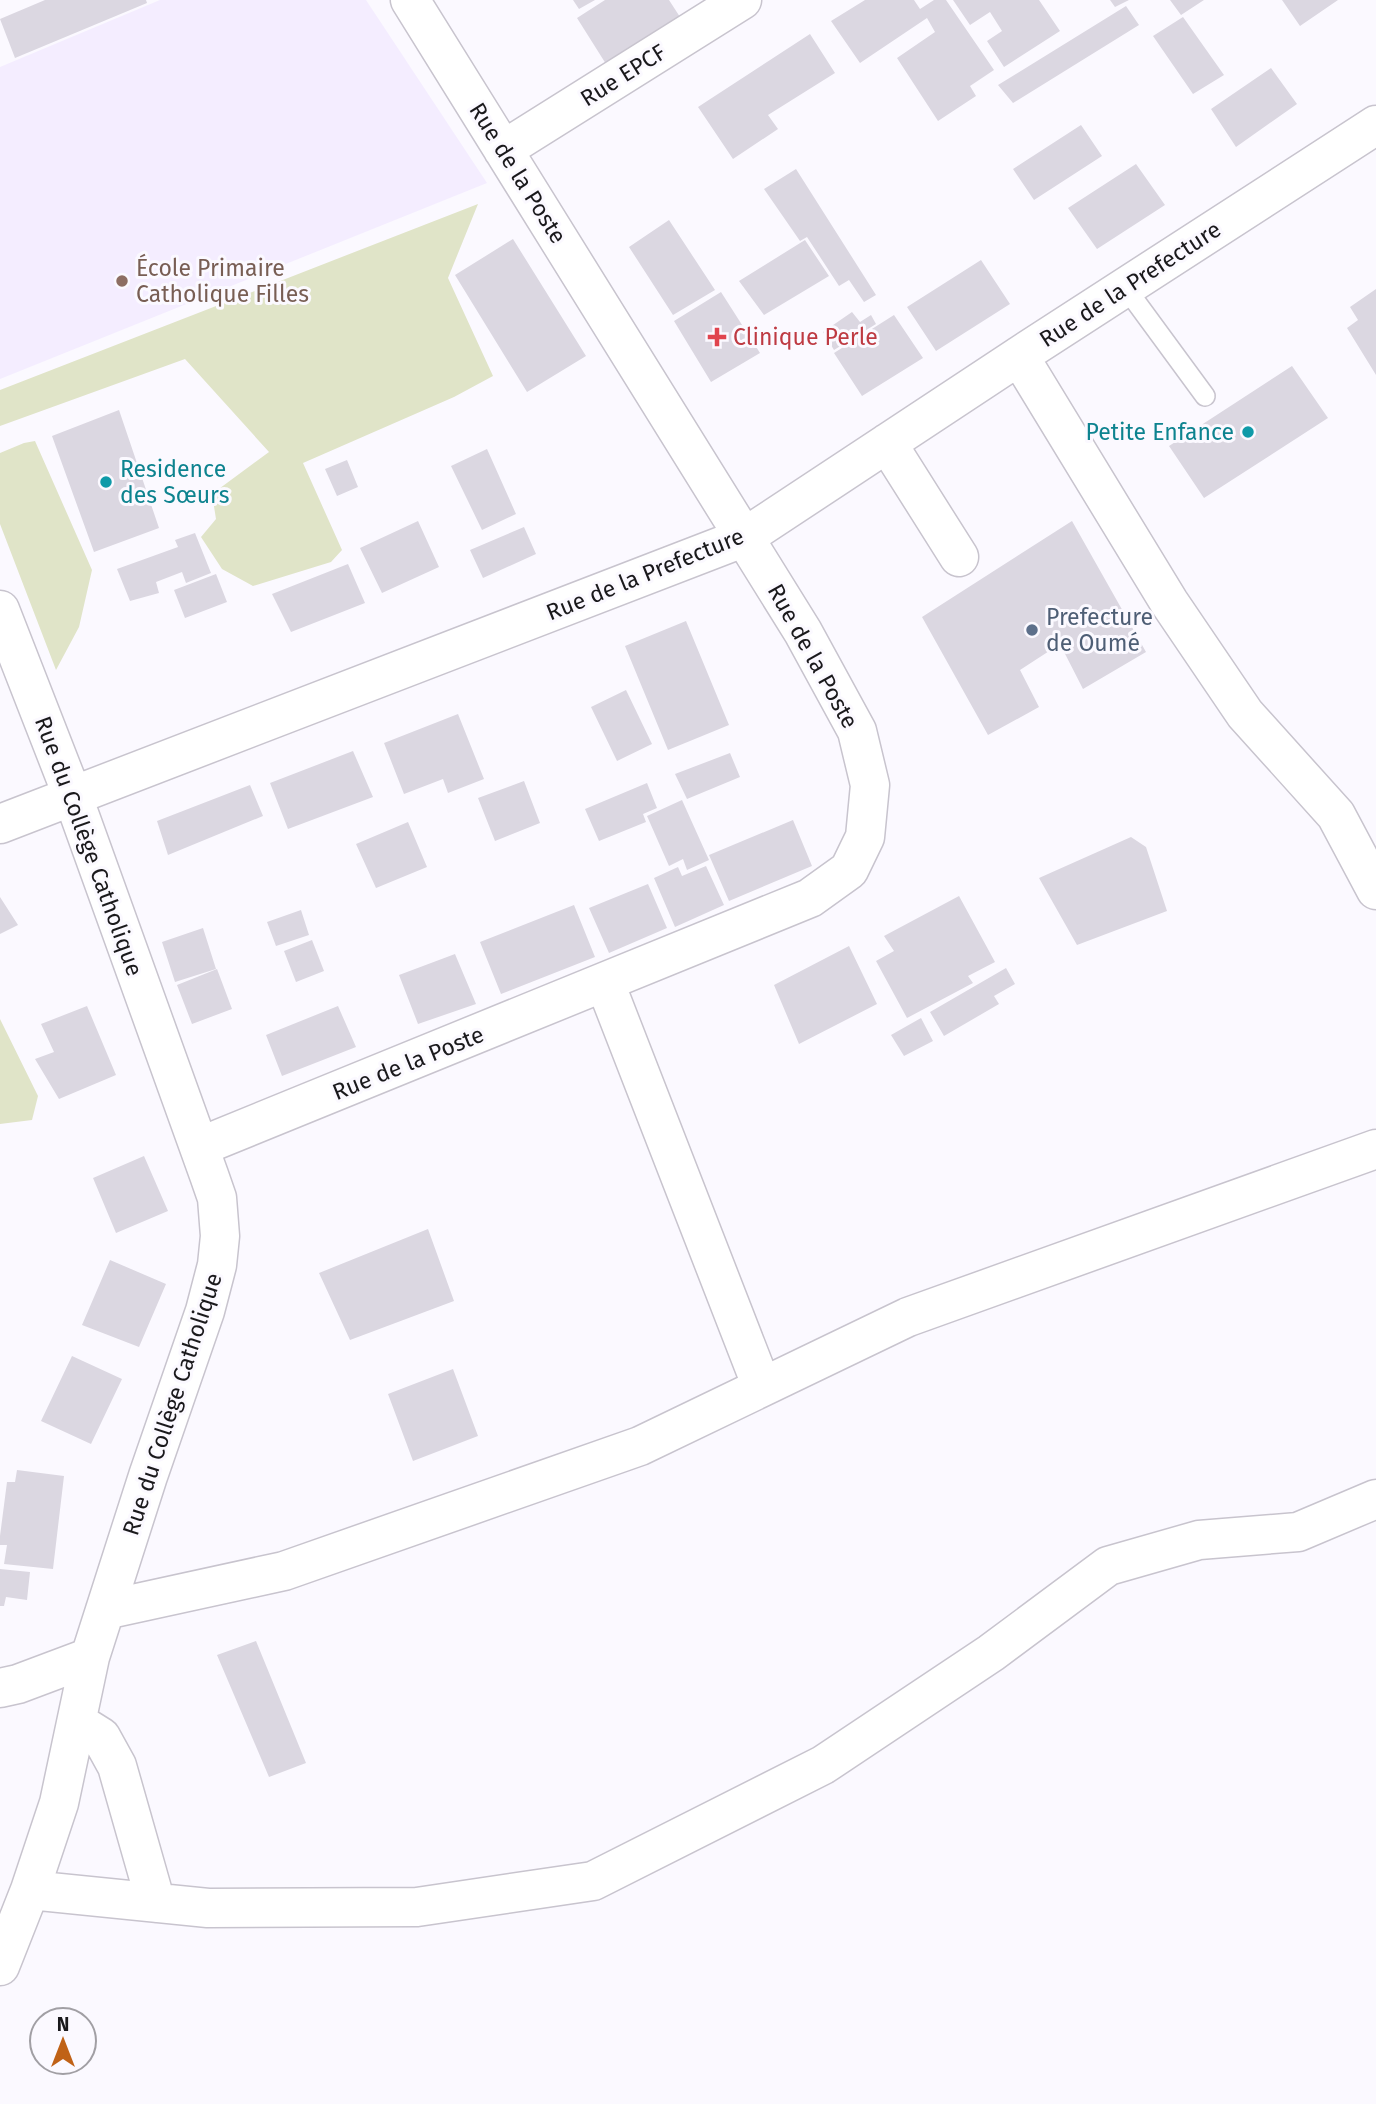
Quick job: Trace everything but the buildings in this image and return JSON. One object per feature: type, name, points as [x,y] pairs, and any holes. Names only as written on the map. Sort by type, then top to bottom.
[{"type":"street","name":"Rue de la Poste","points":[[199,1147],[810,898],[849,870],[865,837],[870,785],[857,731],[803,632],[745,537],[410,0]]},
{"type":"street","name":"Rue EPCF","points":[[503,150],[742,0]]},
{"type":"street","name":"Rue de la Prefecture","points":[[0,824],[745,537],[1376,125]]},
{"type":"street","points":[[1019,356],[1168,602],[1245,714],[1336,815],[1376,890]]},
{"type":"street","points":[[887,443],[959,557]]},
{"type":"street","name":"Rue du Collège Catholique","points":[[0,610],[73,797],[217,1198],[220,1237],[217,1265],[205,1311],[90,1657],[59,1803],[30,1890],[0,1966]]},
{"type":"street","points":[[605,983],[762,1387]]},
{"type":"street","points":[[105,1610],[284,1571],[640,1446],[908,1317],[1376,1149]]},
{"type":"street","points":[[30,1890],[208,1908],[417,1907],[593,1881],[823,1765],[991,1653],[1108,1566],[1199,1540],[1298,1532],[1376,1499]]},
{"type":"street","points":[[0,1688],[90,1657]]},
{"type":"street","points":[[77,1722],[100,1737],[117,1766],[156,1903]]},
{"type":"lane","points":[[1125,287],[1205,396]]},
{"type":"shaded area","name":"École Primaire Catholique Filles","points":[[160,0],[366,0],[487,183],[0,379],[0,67]]},
{"type":"green space","points":[[478,204],[448,278],[493,376],[454,397],[303,463],[342,550],[331,562],[253,586],[222,569],[201,537],[216,519],[212,494],[269,452],[185,359],[0,426],[0,390]]},
{"type":"green space","points":[[35,441],[92,570],[79,627],[56,670],[0,524],[0,453]]},
{"type":"green space","points":[[0,1019],[38,1096],[32,1120],[0,1124]]},
{"type":"place","name":"École Primaire Catholique Filles","points":[[122,281]]},
{"type":"place","name":"Clinique Perle","points":[[717,337]]},
{"type":"place","name":"Petite Enfance","points":[[1248,432]]},
{"type":"place","name":"Residence des Sœurs","points":[[106,482]]},
{"type":"place","name":"Prefecture de Oumé","points":[[1032,630]]}]
